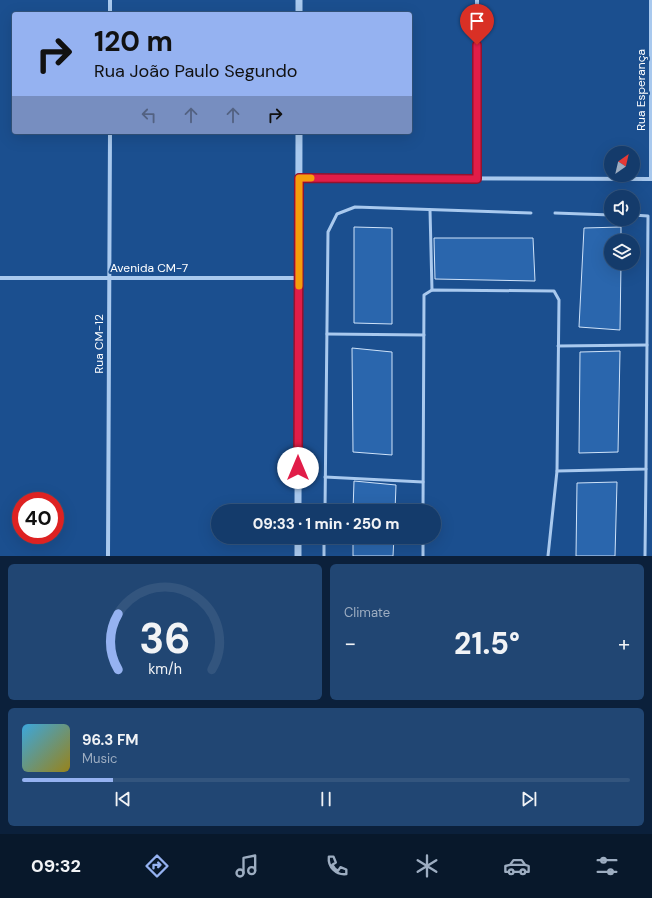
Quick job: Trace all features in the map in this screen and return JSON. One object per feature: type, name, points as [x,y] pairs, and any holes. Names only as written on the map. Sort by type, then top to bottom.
[{"type":"street","points":[[110,0],[110,12]]},
{"type":"street","points":[[299,0],[299,12]]},
{"type":"street","points":[[476,0],[477,179]]},
{"type":"street","name":"Rua Esperança","points":[[651,0],[652,179]]},
{"type":"street","name":"Rua CM-12","points":[[108,556],[110,134]]},
{"type":"street","points":[[298,504],[299,134]]},
{"type":"street","points":[[299,178],[652,179]]},
{"type":"street","name":"Avenida CM-7","points":[[0,278],[299,278]]},
{"type":"street","points":[[298,544],[298,556]]},
{"type":"lane","points":[[325,504],[328,232],[337,214],[355,207],[531,214]]},
{"type":"lane","points":[[430,210],[432,290]]},
{"type":"lane","points":[[555,213],[604,215]]},
{"type":"lane","points":[[640,215],[648,216],[645,556]]},
{"type":"lane","points":[[423,504],[424,295],[432,290],[554,291],[559,300],[556,471],[548,556]]},
{"type":"lane","points":[[327,334],[424,335]]},
{"type":"lane","points":[[558,346],[647,345]]},
{"type":"lane","points":[[556,471],[646,469]]},
{"type":"lane","points":[[325,477],[423,482]]},
{"type":"lane","points":[[324,544],[324,556]]},
{"type":"lane","points":[[423,544],[423,556]]},
{"type":"building","points":[[354,227],[392,228],[392,324],[354,323]]},
{"type":"building","points":[[621,227],[621,234],[604,234],[604,270],[621,270],[620,330],[579,327],[584,228]]},
{"type":"building","points":[[434,238],[533,238],[535,281],[435,279]]},
{"type":"building","points":[[352,348],[392,352],[392,455],[353,452]]},
{"type":"building","points":[[620,351],[618,452],[579,453],[580,352]]},
{"type":"building","points":[[354,481],[396,485],[395,504],[353,504]]},
{"type":"building","points":[[617,482],[615,556],[576,556],[577,483]]},
{"type":"building","points":[[353,544],[394,544],[393,556],[353,556]]},
{"type":"slow traffic","points":[[299,286],[299,178],[311,178]]},
{"type":"route","points":[[298,468],[299,178],[477,179],[477,45]]}]
